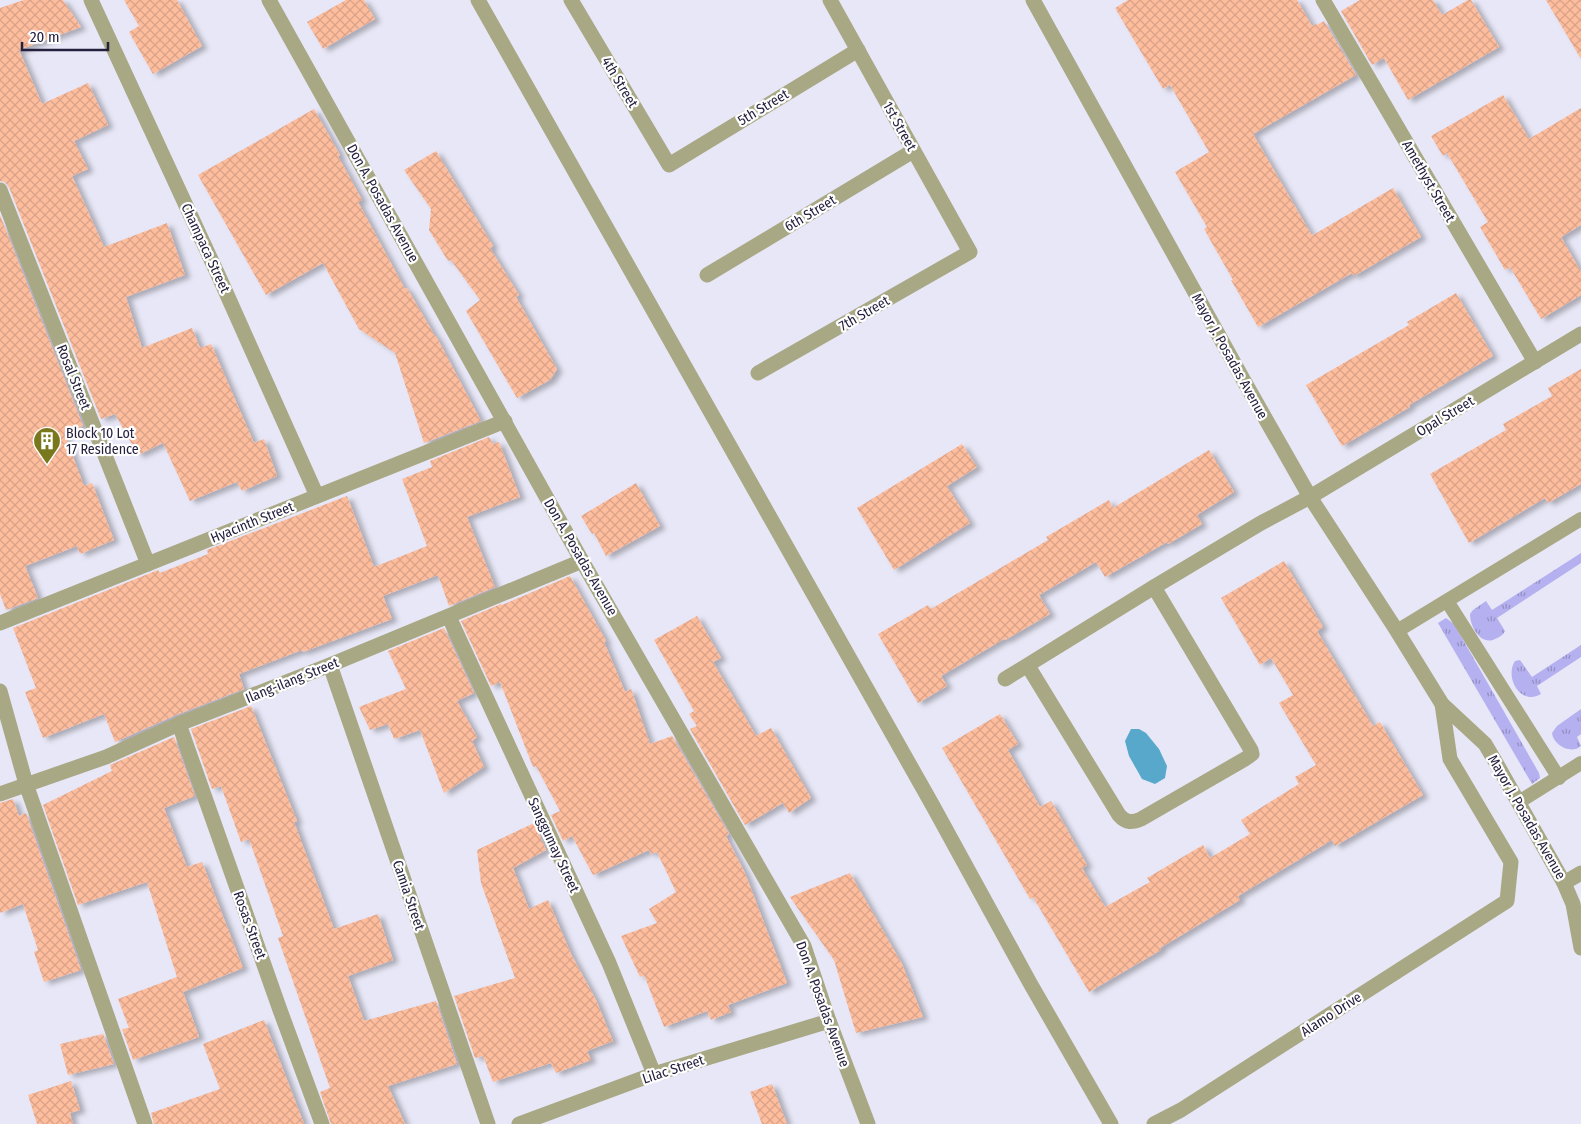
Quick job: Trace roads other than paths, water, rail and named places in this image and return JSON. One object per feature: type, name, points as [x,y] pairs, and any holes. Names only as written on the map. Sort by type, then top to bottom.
[{"type":"street","name":"Champaca Street","points":[[92,0],[317,496]]},
{"type":"street","name":"Don A. Posadas Avenue","points":[[270,0],[582,561],[804,946],[829,1021],[868,1124]]},
{"type":"street","points":[[478,0],[1111,1124]]},
{"type":"street","name":"4th Street","points":[[571,0],[668,165]]},
{"type":"street","name":"1st Street","points":[[830,0],[970,252]]},
{"type":"street","name":"Mayor J. Posadas Avenue","points":[[1033,0],[1310,497],[1398,631],[1442,704],[1484,744],[1519,802],[1564,883],[1573,904],[1581,948]]},
{"type":"street","name":"Amethyst Street","points":[[1329,2],[1535,362]]},
{"type":"street","name":"5th Street","points":[[668,165],[858,50]]},
{"type":"street","name":"6th Street","points":[[707,275],[913,151]]},
{"type":"street","name":"Rosal Street","points":[[0,190],[148,564]]},
{"type":"street","name":"7th Street","points":[[758,373],[970,252]]},
{"type":"street","name":"Opal Street","points":[[1005,678],[1028,666],[1154,586],[1261,523],[1310,497],[1581,334]]},
{"type":"street","name":"Hyacinth Street","points":[[0,623],[505,422]]},
{"type":"street","name":"Ilang-ilang Street","points":[[0,794],[106,757],[179,724],[330,665],[582,561]]},
{"type":"street","points":[[1028,666],[1119,816],[1124,820],[1129,822],[1141,819],[1246,759],[1252,754],[1250,747],[1154,586]]},
{"type":"street","name":"Sanggumay Street","points":[[448,617],[609,963],[654,1074]]},
{"type":"street","name":"Camia Street","points":[[330,665],[488,1124]]},
{"type":"street","points":[[0,692],[26,784],[145,1124]]},
{"type":"street","name":"Mayor J. Posadas Avenue","points":[[1442,704],[1450,758],[1511,862],[1507,901]]},
{"type":"street","name":"Rosas Street","points":[[179,724],[322,1124]]},
{"type":"street","points":[[1564,883],[1581,873]]},
{"type":"street","name":"Alamo Drive","points":[[1154,1124],[1181,1110],[1507,901]]},
{"type":"street","name":"Lilac Street","points":[[519,1124],[654,1074],[829,1021]]},
{"type":"lane","points":[[1398,631],[1581,519]]},
{"type":"lane","points":[[1446,601],[1559,778]]},
{"type":"lane","points":[[1519,802],[1581,764]]},
{"type":"water","points":[[1131,729],[1139,729],[1146,733],[1159,749],[1167,766],[1165,778],[1155,784],[1142,779],[1129,756],[1125,741]]},
{"type":"place","name":"Block 10 Lot 17 Residence","points":[[47,465]]}]
